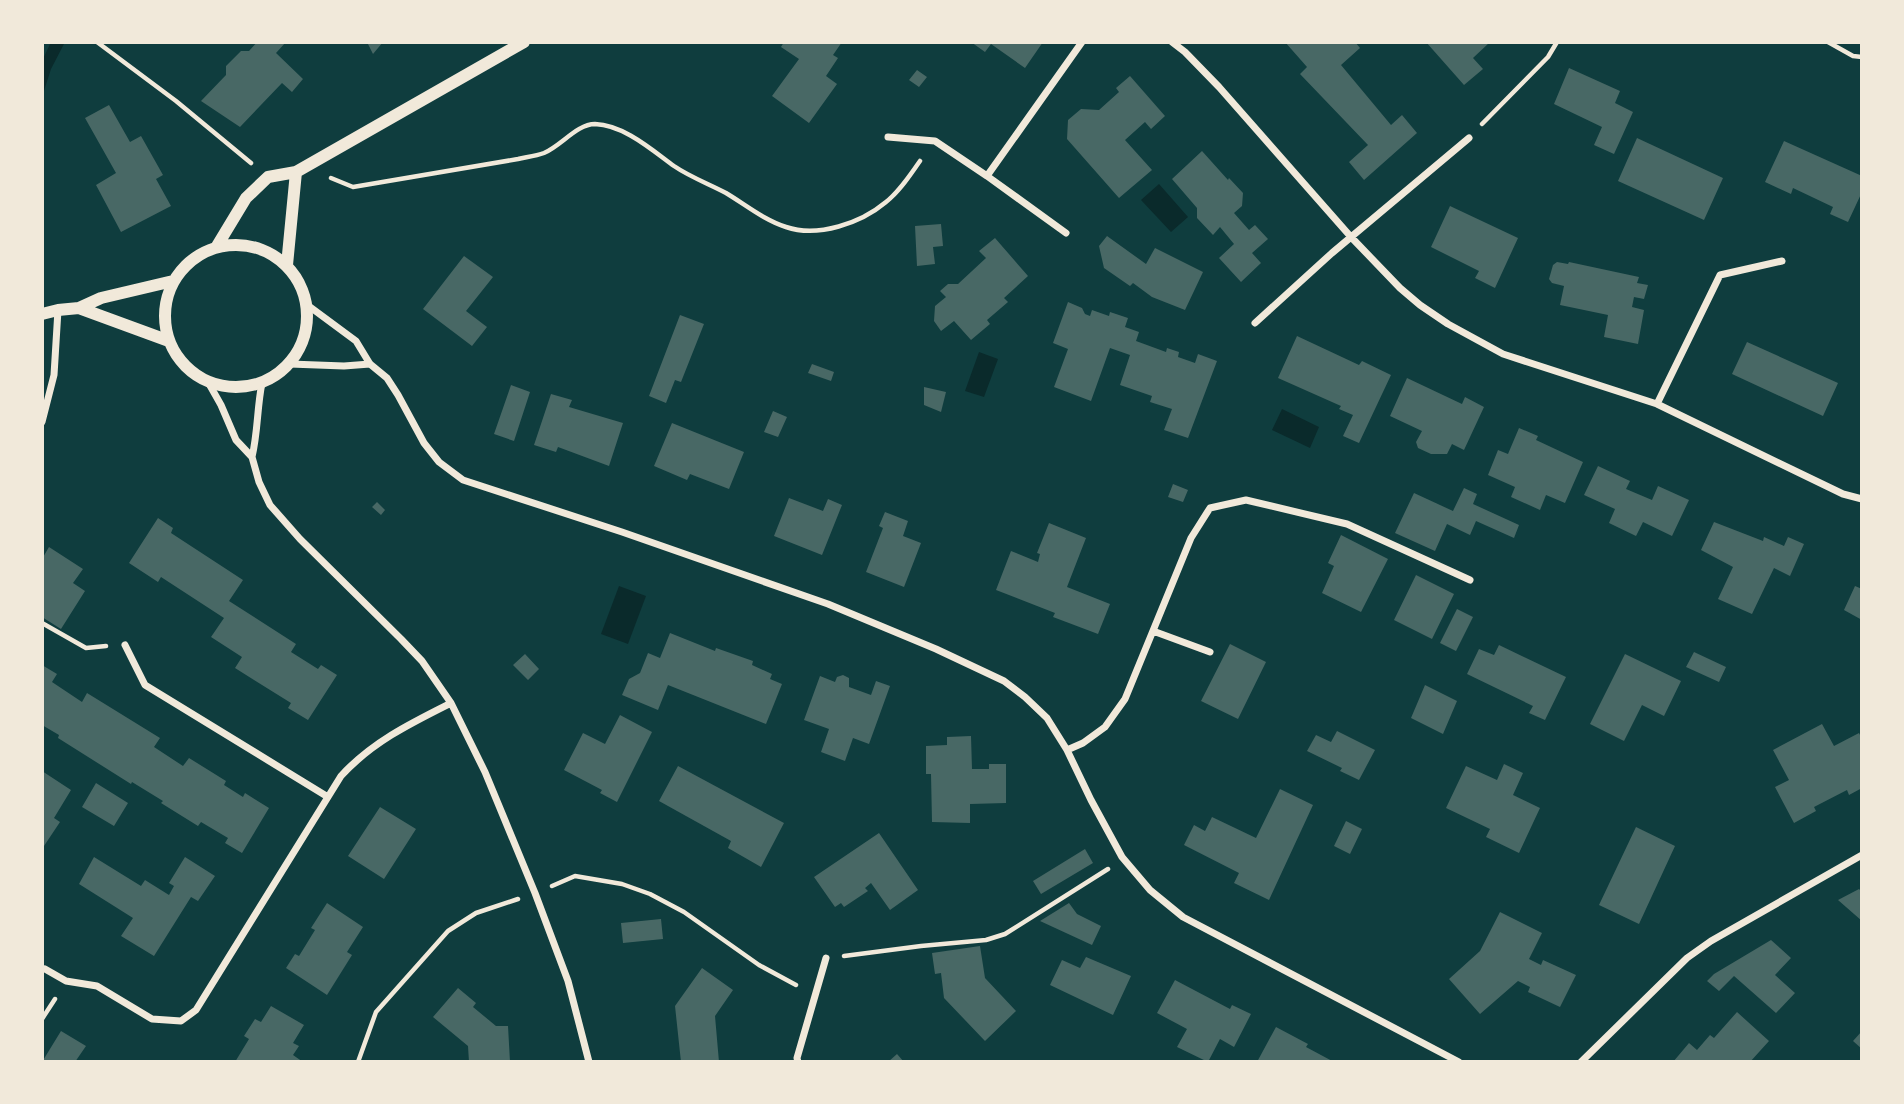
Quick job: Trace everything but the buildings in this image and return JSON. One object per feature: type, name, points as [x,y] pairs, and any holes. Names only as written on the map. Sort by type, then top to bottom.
[{"type":"street","points":[[217,246],[246,198],[268,177],[296,172],[524,42]]},
{"type":"street","points":[[987,176],[1082,42]]},
{"type":"street","points":[[1172,42],[1219,87],[1351,237],[1420,305],[1471,339],[1549,371],[1657,404],[1843,494],[1862,499]]},
{"type":"street","points":[[888,137],[935,141],[1066,233]]},
{"type":"street","points":[[1255,323],[1351,237],[1469,138]]},
{"type":"street","points":[[287,265],[296,172]]},
{"type":"street","points":[[236,244],[254,246],[272,253],[287,265],[300,283],[306,304],[307,325],[301,346],[290,364],[261,383],[226,387],[208,382],[192,372],[178,358],[169,341],[164,321],[166,300],[173,281],[185,265],[199,254],[217,246],[236,244]]},
{"type":"street","points":[[1657,404],[1720,275],[1782,261]]},
{"type":"street","points":[[42,314],[79,308],[101,298],[173,281]]},
{"type":"street","points":[[306,304],[356,341],[370,365],[387,378],[424,443],[439,462],[463,480],[828,604],[1004,681],[1047,718],[1068,750],[1091,800],[1124,860],[1150,890],[1183,917],[1459,1062]]},
{"type":"street","points":[[79,308],[169,341]]},
{"type":"street","points":[[42,422],[54,374],[58,310]]},
{"type":"street","points":[[290,364],[370,365]]},
{"type":"street","points":[[208,382],[236,440],[251,457],[270,505],[422,661],[451,703],[485,772],[535,893],[568,981],[589,1062]]},
{"type":"street","points":[[251,457],[257,438],[261,383]]},
{"type":"street","points":[[1068,750],[1105,727],[1125,699],[1191,538],[1210,509],[1246,500],[1347,524],[1470,580]]},
{"type":"street","points":[[1153,631],[1210,652]]},
{"type":"street","points":[[125,645],[145,685],[328,797]]},
{"type":"street","points":[[45,970],[66,981],[97,986],[152,1019],[181,1021],[196,1010],[341,776],[374,745],[451,703]]},
{"type":"street","points":[[1581,1062],[1687,958],[1711,941],[1862,855]]},
{"type":"street","points":[[798,1062],[826,958]]},
{"type":"path","points":[[97,42],[176,101],[268,177]]},
{"type":"path","points":[[1469,138],[1548,57],[1557,42]]},
{"type":"path","points":[[1828,42],[1853,56],[1862,57]]},
{"type":"path","points":[[296,172],[325,174],[353,187],[544,153],[580,128],[592,124],[620,131],[769,221],[806,231],[845,225],[886,203],[899,190],[935,141]]},
{"type":"path","points":[[42,623],[86,648],[125,645]]},
{"type":"path","points":[[826,958],[986,940],[1005,934],[1124,860]]},
{"type":"water","points":[[51,42],[65,42],[51,69],[42,97],[42,61]]},
{"type":"water","points":[[1159,184],[1188,217],[1171,232],[1141,200]]},
{"type":"water","points":[[979,352],[998,359],[984,397],[965,391]]},
{"type":"water","points":[[1282,409],[1319,427],[1310,448],[1272,430]]},
{"type":"water","points":[[619,586],[646,596],[628,644],[601,634]]}]
